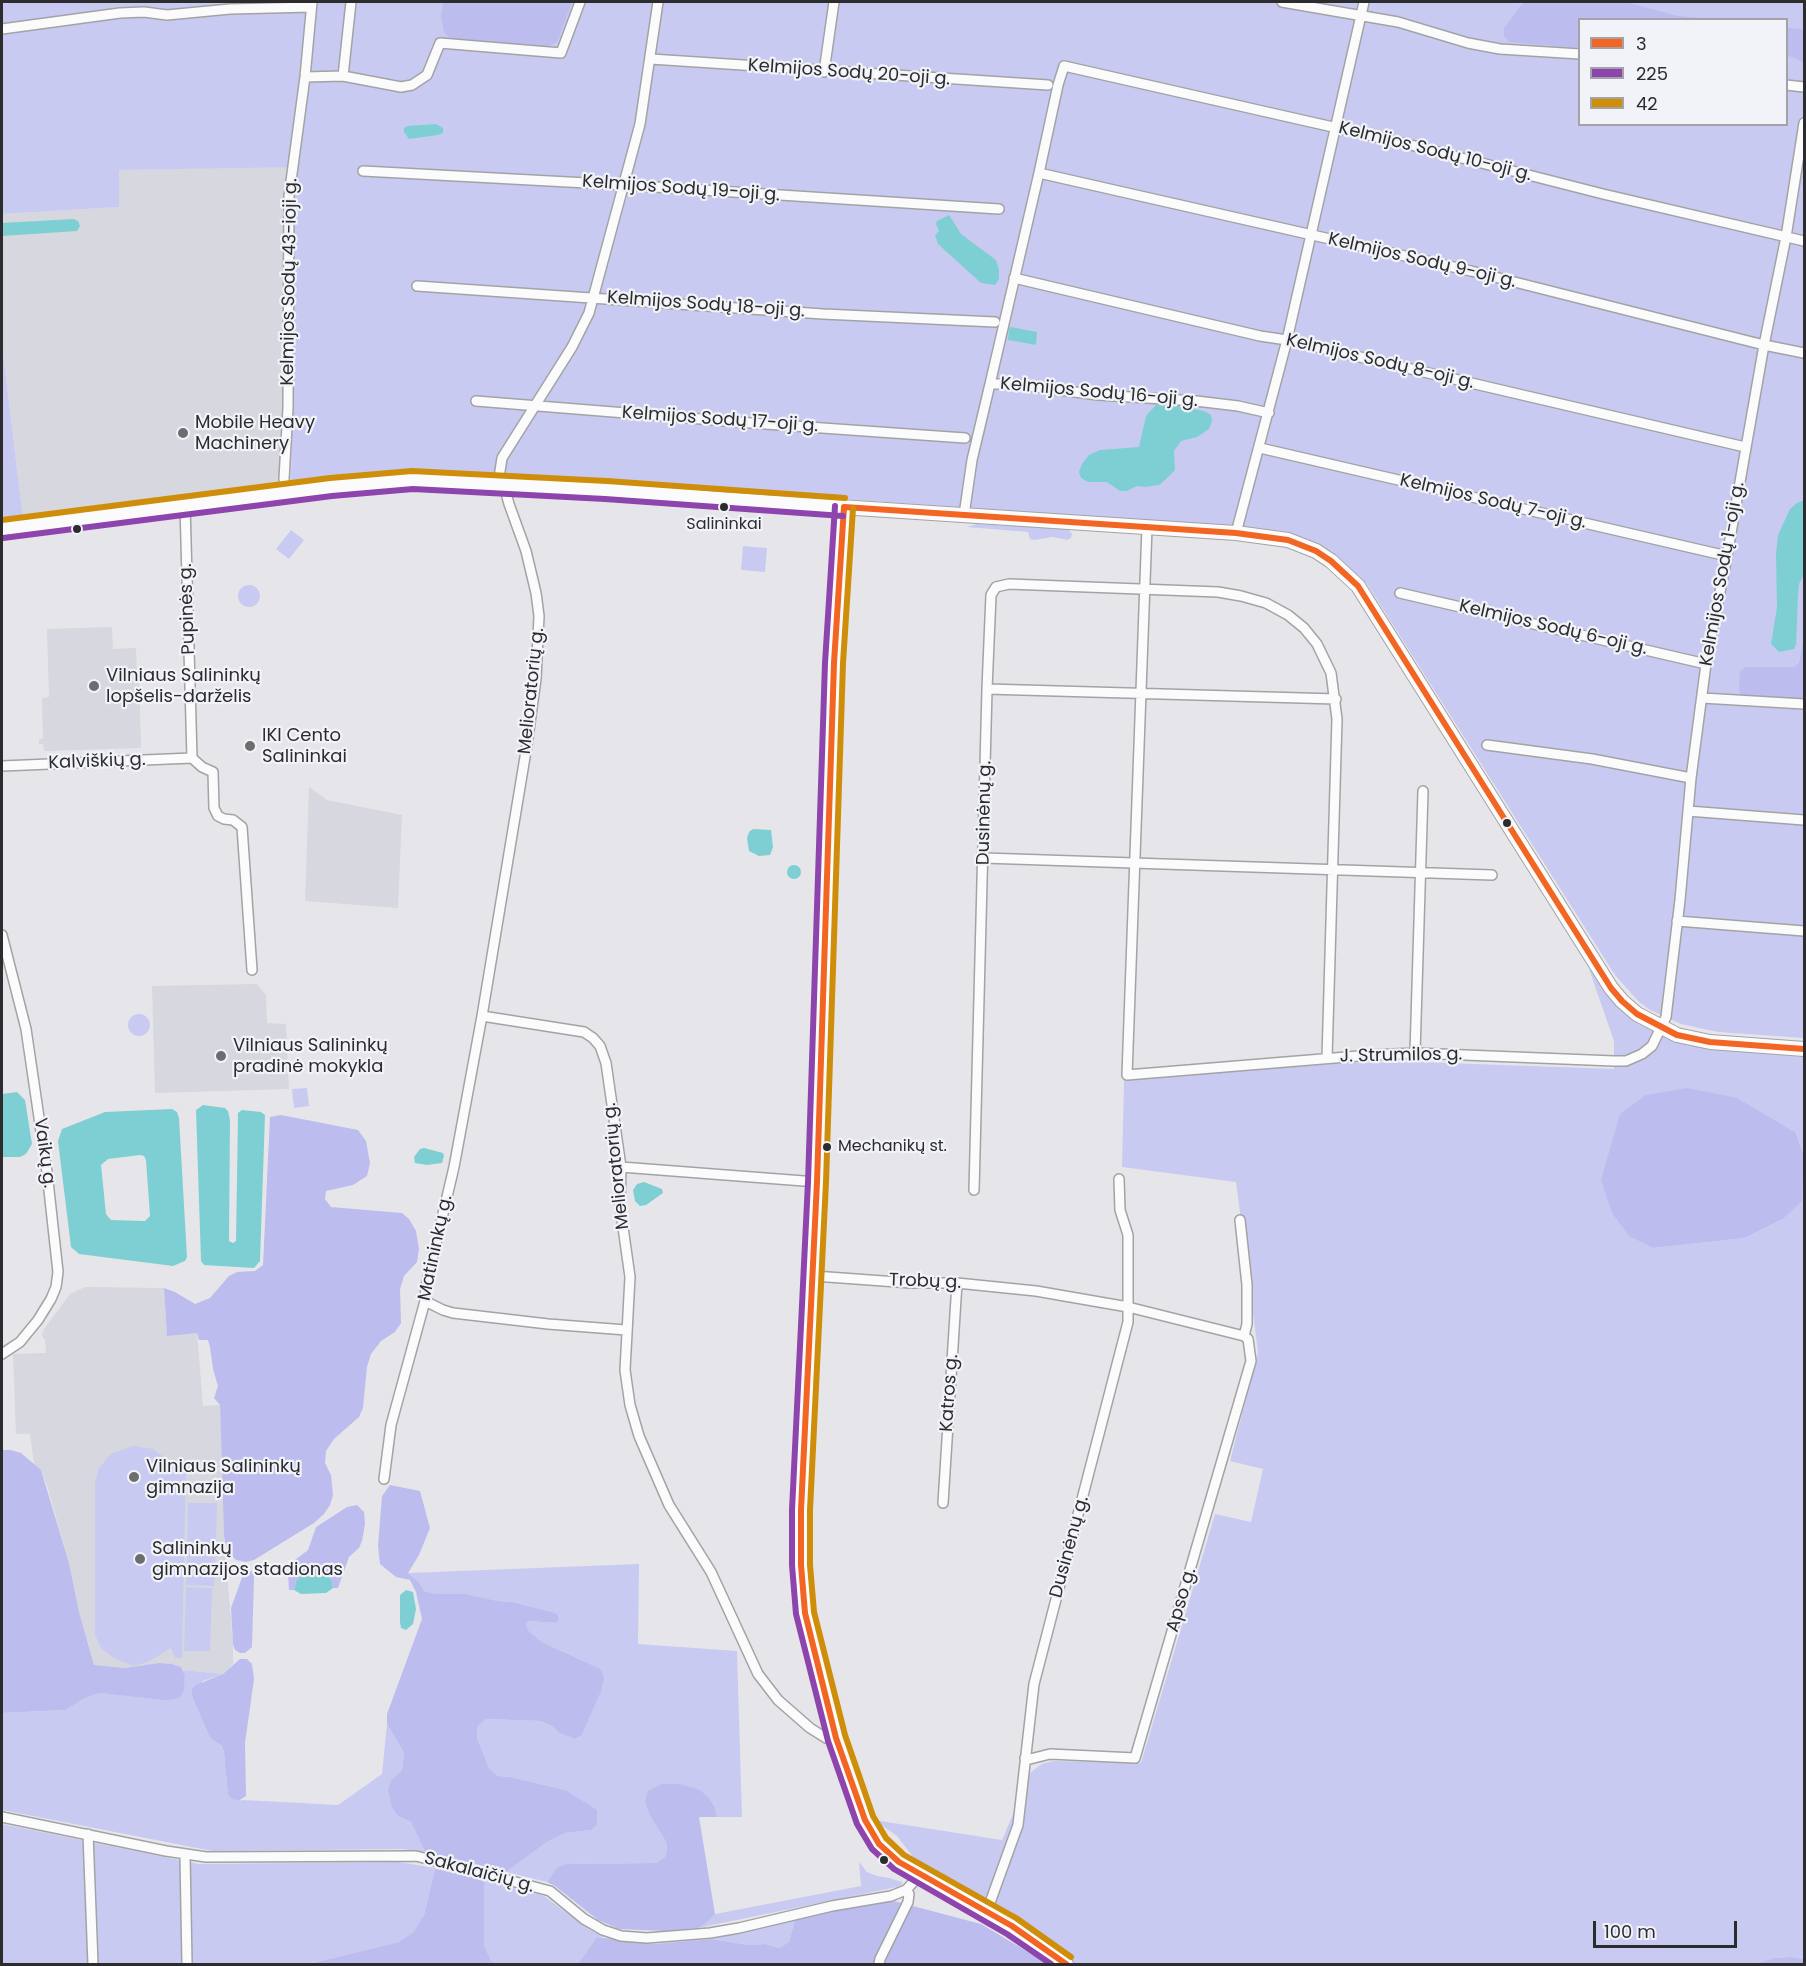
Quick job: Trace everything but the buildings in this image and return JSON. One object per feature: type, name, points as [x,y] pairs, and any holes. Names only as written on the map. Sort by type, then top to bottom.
[{"type":"main road","points":[[2,529],[285,492],[413,480],[1236,532],[1301,544],[1331,561],[1358,586],[1611,988],[1622,1001],[1637,1014],[1677,1035],[1710,1042],[1804,1049]]},
{"type":"main road","points":[[844,507],[834,663],[818,1182],[801,1510],[801,1565],[805,1612],[836,1738],[871,1833],[899,1862],[1012,1926],[1066,1965]]},
{"type":"street","points":[[144,2],[144,12]]},
{"type":"street","points":[[343,76],[351,2]]},
{"type":"street","points":[[305,77],[343,76],[401,87],[412,85],[427,75],[440,43],[561,53],[580,2]]},
{"type":"street","points":[[503,484],[502,458],[582,328],[593,297],[640,124],[658,2]]},
{"type":"street","points":[[824,72],[834,2]]},
{"type":"street","points":[[1282,2],[1398,22],[1468,43],[1500,49],[1578,54]]},
{"type":"street","points":[[1236,532],[1287,340],[1364,2]]},
{"type":"street","points":[[2,29],[120,13],[144,12],[167,15],[230,5],[311,4]]},
{"type":"street","name":"Kelmijos Sodų 43-ioji g.","points":[[285,492],[290,196],[305,77],[311,4]]},
{"type":"street","name":"Kelmijos Sodų 20-oji g.","points":[[651,59],[1048,85]]},
{"type":"street","name":"Kelmijos Sodų 10-oji g.","points":[[1039,173],[1060,72],[1064,66],[1336,128],[1804,241]]},
{"type":"street","points":[[1788,85],[1804,87]]},
{"type":"street","name":"Kelmijos Sodų 1-oji g.","points":[[1661,1027],[1667,1008],[1691,777],[1706,664],[1786,237],[1804,123]]},
{"type":"street","name":"Kelmijos Sodų 19-oji g.","points":[[363,171],[999,209]]},
{"type":"street","points":[[990,384],[1039,173]]},
{"type":"street","name":"Kelmijos Sodų 9-oji g.","points":[[1039,173],[1482,274],[1804,353]]},
{"type":"street","name":"Kelmijos Sodų 8-oji g.","points":[[1014,279],[1746,447]]},
{"type":"street","name":"Kelmijos Sodų 18-oji g.","points":[[417,286],[823,314],[994,322]]},
{"type":"street","name":"Kelmijos Sodų 16-oji g.","points":[[964,515],[972,460],[990,384],[1013,384],[1098,395],[1196,401],[1238,406],[1269,413]]},
{"type":"street","name":"Kelmijos Sodų 17-oji g.","points":[[476,401],[965,438]]},
{"type":"street","name":"Kelmijos Sodų 7-oji g.","points":[[1260,448],[1727,556]]},
{"type":"street","name":"Melioratorių g.","points":[[503,484],[526,551],[538,604],[536,679],[524,768],[482,1016],[569,1028],[584,1032],[600,1046],[606,1062],[621,1167],[620,1206],[630,1277],[625,1370],[630,1405],[639,1436],[669,1505],[711,1572],[758,1674],[768,1688],[810,1728],[826,1738],[836,1738]]},
{"type":"street","name":"Pupinės g.","points":[[185,505],[192,758]]},
{"type":"street","points":[[1135,863],[1147,527]]},
{"type":"street","name":"Dusinėnų g.","points":[[974,1190],[987,689],[991,595],[996,587],[1008,584],[1218,592],[1241,596],[1266,603],[1288,615],[1304,628],[1317,644],[1332,673],[1337,719],[1327,1058]]},
{"type":"street","name":"Kelmijos Sodų 6-oji g.","points":[[1400,593],[1706,664]]},
{"type":"street","points":[[987,689],[1336,699]]},
{"type":"street","points":[[1702,698],[1804,704]]},
{"type":"street","points":[[1487,745],[1592,759],[1691,777]]},
{"type":"street","points":[[192,758],[202,767],[213,772],[214,808],[218,816],[233,820],[242,827],[252,970]]},
{"type":"street","name":"Kalviškių g.","points":[[2,766],[192,758]]},
{"type":"street","points":[[1415,1053],[1423,791]]},
{"type":"street","points":[[1688,811],[1804,820]]},
{"type":"street","points":[[984,858],[1492,875]]},
{"type":"street","name":"J. Strumilos g.","points":[[1135,863],[1127,1075],[1415,1053],[1626,1060],[1642,1054],[1652,1046],[1661,1027]]},
{"type":"street","points":[[1677,921],[1804,931]]},
{"type":"street","name":"Vaikų g.","points":[[2,935],[26,1029],[47,1172],[58,1272],[56,1287],[38,1320],[20,1342],[2,1354]]},
{"type":"street","name":"Matininkų g.","points":[[384,1479],[391,1425],[425,1301],[426,1286],[454,1167],[482,1016]]},
{"type":"street","points":[[621,1167],[818,1182]]},
{"type":"street","name":"Dusinėnų g.","points":[[987,1911],[1018,1825],[1034,1684],[1128,1322],[1128,1235],[1120,1210],[1119,1179]]},
{"type":"street","name":"Apso g.","points":[[1025,1758],[1050,1754],[1135,1758],[1251,1362],[1250,1346],[1248,1339],[1244,1336],[1247,1324],[1247,1285],[1240,1220]]},
{"type":"street","name":"Trobų g.","points":[[813,1276],[911,1283],[957,1283],[1036,1291],[1128,1307]]},
{"type":"street","name":"Katros g.","points":[[943,1503],[957,1283]]},
{"type":"street","points":[[425,1301],[453,1313],[626,1330]]},
{"type":"street","points":[[1128,1307],[1244,1336]]},
{"type":"street","name":"Sakalaičių g.","points":[[2,1817],[185,1855],[228,1858],[416,1856],[549,1891],[584,1919],[603,1930],[621,1936],[647,1938],[730,1929],[832,1906],[891,1896],[906,1890]]},
{"type":"street","points":[[88,1834],[93,1965]]},
{"type":"street","points":[[185,1855],[187,1965]]},
{"type":"street","points":[[879,1965],[884,1949],[908,1902],[909,1894],[906,1890],[920,1875]]},
{"type":"shaded area","points":[[2,2],[1804,2],[1804,636],[1799,662],[1794,667],[1746,667],[1804,700],[1804,1038],[1718,1032],[1681,1024],[1650,1010],[1638,1001],[1615,975],[1367,584],[1333,553],[1309,540],[1283,531],[1247,527],[426,470],[291,482],[295,167],[119,170],[119,207],[2,214]]},
{"type":"shaded area","points":[[443,2],[572,2],[557,42],[549,46],[450,39],[444,32],[441,17]]},
{"type":"shaded area","points":[[1524,2],[1626,2],[1678,16],[1699,18],[1578,18],[1578,48],[1509,42],[1504,36],[1504,28]]},
{"type":"shaded area","points":[[1788,28],[1804,29],[1804,63],[1788,56]]},
{"type":"shaded area","points":[[436,124],[443,128],[443,133],[409,139],[404,132],[404,128],[408,126]]},
{"type":"shaded area","points":[[296,166],[291,482],[23,519],[2,344],[2,214],[119,207],[119,170]]},
{"type":"shaded area","points":[[949,215],[961,234],[996,260],[999,279],[995,285],[981,283],[938,244],[935,235],[939,231],[937,221]]},
{"type":"shaded area","points":[[74,219],[80,226],[77,231],[2,236],[2,223]]},
{"type":"shaded area","points":[[1011,327],[1037,332],[1036,345],[1008,340]]},
{"type":"shaded area","points":[[2,344],[23,519],[2,521]]},
{"type":"shaded area","points":[[1168,404],[1204,411],[1211,415],[1212,421],[1209,429],[1197,437],[1181,441],[1174,451],[1175,470],[1165,480],[1159,485],[1137,486],[1127,491],[1120,491],[1107,482],[1088,482],[1081,478],[1079,472],[1089,455],[1100,450],[1139,447],[1146,416],[1156,405]]},
{"type":"shaded area","points":[[1804,500],[1804,574],[1799,584],[1796,645],[1794,649],[1779,652],[1771,644],[1777,607],[1778,535],[1790,509]]},
{"type":"shaded area","points":[[977,524],[1068,529],[1072,534],[1067,540],[1053,537],[1034,540],[1030,539],[1028,532],[967,527]]},
{"type":"shaded area","points":[[291,530],[304,540],[289,559],[276,549]]},
{"type":"shaded area","points":[[743,546],[767,548],[765,572],[741,570]]},
{"type":"shaded area","points":[[249,585],[257,588],[260,596],[257,604],[249,607],[241,604],[238,596],[241,588]]},
{"type":"shaded area","name":"Vilniaus Salininkų lopšelis-darželis","points":[[112,627],[113,649],[136,648],[141,748],[44,751],[43,744],[39,744],[39,739],[43,739],[42,698],[49,697],[47,629]]},
{"type":"shaded area","points":[[1804,636],[1804,700],[1742,697],[1739,690],[1740,671],[1746,667],[1794,667],[1799,662]]},
{"type":"shaded area","points":[[309,787],[327,800],[402,815],[398,908],[305,901]]},
{"type":"shaded area","points":[[753,829],[771,830],[773,847],[770,855],[759,856],[749,851],[747,838]]},
{"type":"shaded area","points":[[794,865],[799,867],[801,872],[799,877],[794,879],[789,877],[787,872],[789,867]]},
{"type":"shaded area","points":[[1589,969],[1615,1003],[1633,1020],[1663,1036],[1690,1044],[1725,1050],[1804,1057],[1804,1156],[1796,1133],[1630,1237],[1653,1248],[1745,1238],[1783,1219],[1801,1201],[1804,1165],[1804,1959],[1774,1958],[1755,1964],[1075,1964],[1006,1914],[919,1865],[897,1836],[874,1820],[1002,1840],[1031,1772],[1042,1764],[1053,1761],[1141,1763],[1215,1514],[1251,1522],[1263,1469],[1230,1461],[1258,1352],[1236,1182],[1122,1167],[1124,1080],[1345,1063],[1419,1062],[1614,1069],[1614,1041]]},
{"type":"shaded area","name":"Vilniaus Salininkų pradinė mokykla","points":[[257,984],[266,995],[267,1023],[286,1024],[289,1089],[155,1093],[152,986]]},
{"type":"shaded area","points":[[139,1014],[147,1017],[150,1025],[147,1033],[139,1036],[131,1033],[128,1025],[131,1017]]},
{"type":"shaded area","points":[[307,1088],[309,1106],[294,1108],[292,1089]]},
{"type":"shaded area","points":[[1687,1088],[1737,1098],[1796,1133],[1804,1156],[1802,1201],[1783,1219],[1745,1238],[1653,1248],[1630,1237],[1612,1213],[1601,1180],[1620,1114],[1646,1095]]},
{"type":"shaded area","points":[[17,1092],[25,1100],[32,1144],[26,1154],[20,1157],[2,1157],[2,1094]]},
{"type":"shaded area","points":[[203,1105],[225,1108],[230,1120],[229,1241],[233,1243],[236,1241],[238,1113],[242,1110],[261,1112],[265,1115],[260,1261],[254,1268],[204,1265],[201,1261],[196,1110]]},
{"type":"shaded area","points":[[172,1109],[177,1112],[187,1257],[185,1261],[173,1266],[79,1254],[71,1247],[58,1141],[62,1129],[105,1112]],"holes":[[[144,1156],[150,1216],[145,1221],[111,1220],[106,1214],[101,1165],[108,1159]]]},
{"type":"shaded area","points":[[281,1115],[358,1130],[366,1141],[370,1163],[367,1176],[353,1185],[326,1191],[325,1199],[331,1207],[402,1213],[409,1219],[416,1231],[419,1249],[417,1262],[404,1276],[400,1289],[401,1323],[395,1332],[381,1341],[371,1354],[367,1367],[363,1408],[359,1417],[334,1439],[326,1451],[325,1463],[331,1475],[333,1495],[330,1505],[314,1523],[254,1560],[246,1562],[236,1560],[231,1555],[226,1547],[224,1536],[220,1405],[214,1398],[218,1386],[208,1340],[199,1340],[197,1333],[167,1336],[164,1288],[195,1304],[210,1298],[229,1276],[237,1272],[255,1271],[263,1265],[270,1117]]},
{"type":"shaded area","points":[[420,1149],[443,1153],[442,1163],[427,1165],[415,1163],[414,1157]]},
{"type":"shaded area","points":[[644,1182],[662,1189],[663,1193],[646,1205],[640,1206],[635,1201],[633,1190],[637,1184]]},
{"type":"shaded area","name":"Vilniaus Salininkų gimnazija","points":[[85,1287],[164,1288],[167,1335],[197,1333],[203,1406],[220,1405],[224,1536],[233,1644],[233,1664],[223,1674],[183,1670],[172,1664],[159,1663],[125,1668],[94,1665],[47,1485],[41,1470],[34,1465],[30,1434],[16,1434],[13,1354],[46,1353],[45,1340],[42,1335],[44,1329],[70,1294]]},
{"type":"shaded area","name":"Salininkų gimnazijos stadionas","points":[[133,1446],[153,1449],[173,1464],[186,1463],[182,1658],[175,1658],[171,1648],[148,1662],[133,1666],[114,1658],[102,1649],[95,1635],[95,1483],[99,1468],[111,1454]]},
{"type":"shaded area","points":[[2,1450],[21,1453],[41,1470],[69,1563],[79,1612],[94,1665],[125,1668],[159,1663],[181,1667],[185,1676],[181,1696],[166,1700],[100,1693],[85,1698],[66,1710],[2,1713]]},
{"type":"shaded area","points":[[390,1485],[420,1491],[430,1528],[419,1555],[408,1573],[420,1583],[424,1591],[434,1594],[466,1594],[513,1602],[556,1613],[559,1619],[556,1623],[528,1621],[526,1624],[529,1631],[542,1642],[601,1669],[604,1679],[581,1736],[575,1739],[559,1733],[541,1721],[486,1719],[478,1726],[477,1738],[489,1768],[498,1776],[565,1790],[597,1810],[597,1824],[591,1830],[565,1833],[547,1842],[506,1872],[425,1852],[411,1822],[398,1816],[392,1807],[388,1789],[392,1779],[402,1770],[404,1753],[387,1724],[387,1714],[422,1619],[416,1592],[410,1580],[396,1577],[380,1564],[378,1546],[382,1496]]},
{"type":"shaded area","points":[[188,1503],[217,1503],[215,1565],[187,1564]]},
{"type":"shaded area","points":[[357,1505],[364,1512],[365,1524],[362,1541],[359,1548],[349,1557],[338,1588],[333,1588],[332,1581],[327,1575],[301,1576],[296,1581],[294,1590],[289,1590],[288,1572],[291,1563],[308,1550],[316,1527],[347,1507]]},
{"type":"shaded area","points":[[639,1564],[638,1644],[737,1651],[742,1817],[717,1817],[715,1806],[710,1799],[660,1830],[667,1843],[666,1856],[656,1863],[566,1864],[557,1867],[547,1882],[506,1872],[547,1842],[565,1833],[591,1830],[565,1790],[498,1776],[489,1768],[477,1738],[478,1726],[485,1719],[541,1721],[559,1733],[575,1739],[581,1736],[601,1669],[542,1642],[529,1631],[526,1624],[528,1621],[556,1623],[556,1613],[513,1602],[466,1594],[433,1594],[424,1591],[420,1583],[408,1573]]},
{"type":"shaded area","points":[[187,1566],[215,1567],[214,1586],[186,1585]]},
{"type":"shaded area","points":[[252,1571],[254,1577],[252,1647],[245,1653],[240,1653],[235,1650],[233,1644],[231,1608],[244,1572]]},
{"type":"shaded area","points":[[327,1575],[332,1581],[333,1588],[326,1593],[301,1594],[294,1590],[296,1581],[301,1576]]},
{"type":"shaded area","points":[[186,1587],[212,1588],[210,1651],[184,1651]]},
{"type":"shaded area","points":[[406,1590],[413,1592],[416,1609],[413,1624],[406,1630],[401,1628],[400,1595]]},
{"type":"shaded area","points":[[240,1659],[247,1659],[252,1664],[254,1679],[245,1743],[246,1796],[238,1801],[228,1795],[222,1746],[210,1738],[192,1696],[192,1689],[196,1685],[223,1674]]},
{"type":"shaded area","points":[[183,1670],[223,1674],[203,1681],[192,1696],[210,1738],[222,1746],[228,1795],[238,1801],[338,1805],[382,1774],[387,1724],[404,1753],[402,1770],[392,1779],[398,1816],[411,1822],[425,1852],[402,1849],[212,1851],[2,1810],[2,1713],[66,1710],[85,1698],[100,1693],[175,1699],[185,1681]]},
{"type":"shaded area","points":[[662,1784],[680,1784],[700,1790],[715,1807],[717,1817],[699,1817],[715,1914],[698,1928],[664,1931],[619,1929],[598,1920],[547,1882],[557,1867],[566,1864],[656,1863],[666,1856],[667,1843],[645,1802],[648,1791]]},
{"type":"shaded area","points":[[2,1824],[199,1864],[399,1862],[435,1868],[424,1915],[415,1932],[399,1942],[308,1964],[2,1964]]},
{"type":"shaded area","points":[[859,1862],[867,1872],[902,1882],[902,1885],[698,1928],[715,1914],[861,1886]]},
{"type":"shaded area","points":[[435,1868],[484,1880],[484,1945],[491,1961],[496,1964],[308,1964],[399,1942],[414,1932],[424,1915]]},
{"type":"shaded area","points":[[484,1880],[544,1896],[590,1930],[604,1937],[597,1937],[578,1964],[496,1964],[491,1961],[484,1945]]},
{"type":"shaded area","points":[[894,1901],[981,1924],[1048,1964],[578,1964],[597,1937],[653,1944],[712,1939],[749,1945],[766,1944],[779,1948],[789,1942],[795,1920]]},
{"type":"shaded area","points":[[795,1920],[789,1942],[779,1948],[766,1944],[749,1945],[712,1939]]},
{"type":"shaded area","points":[[1774,1958],[1804,1959],[1804,1964],[1755,1964]]},
{"type":"transit line","name":"42","points":[[2,520],[330,478],[412,471],[607,481],[845,498]]},
{"type":"transit line","name":"225","points":[[3,538],[332,496],[413,489],[605,499],[843,516]]},
{"type":"transit line","name":"225","points":[[835,506],[825,663],[808,1182],[792,1510],[792,1565],[796,1614],[828,1741],[857,1824],[872,1849],[894,1869],[1007,1934],[1051,1964]]},
{"type":"transit line","name":"3","points":[[844,507],[834,663],[817,1182],[801,1510],[801,1565],[805,1613],[836,1738],[865,1820],[879,1844],[899,1862],[1012,1926],[1066,1964]]},
{"type":"transit line","name":"3","points":[[844,507],[1236,533],[1288,540],[1316,551],[1331,561],[1358,586],[1611,988],[1622,1001],[1637,1014],[1677,1035],[1710,1042],[1804,1049]]},
{"type":"transit line","name":"42","points":[[853,508],[843,663],[826,1182],[810,1510],[810,1565],[814,1612],[845,1735],[873,1816],[886,1838],[904,1855],[1016,1918],[1071,1957]]},
{"type":"place","name":"Mobile Heavy Machinery","points":[[183,433]]},
{"type":"place","name":"Salininkai","points":[[724,507]]},
{"type":"place","name":"Vilniaus Salininkų lopšelis-darželis","points":[[94,686]]},
{"type":"place","name":"IKI Cento Salininkai","points":[[250,746]]},
{"type":"place","name":"Vilniaus Salininkų pradinė mokykla","points":[[221,1056]]},
{"type":"place","name":"Mechanikų st.","points":[[827,1147]]},
{"type":"place","name":"Vilniaus Salininkų gimnazija","points":[[134,1477]]},
{"type":"place","name":"Salininkų gimnazijos stadionas","points":[[140,1559]]}]
